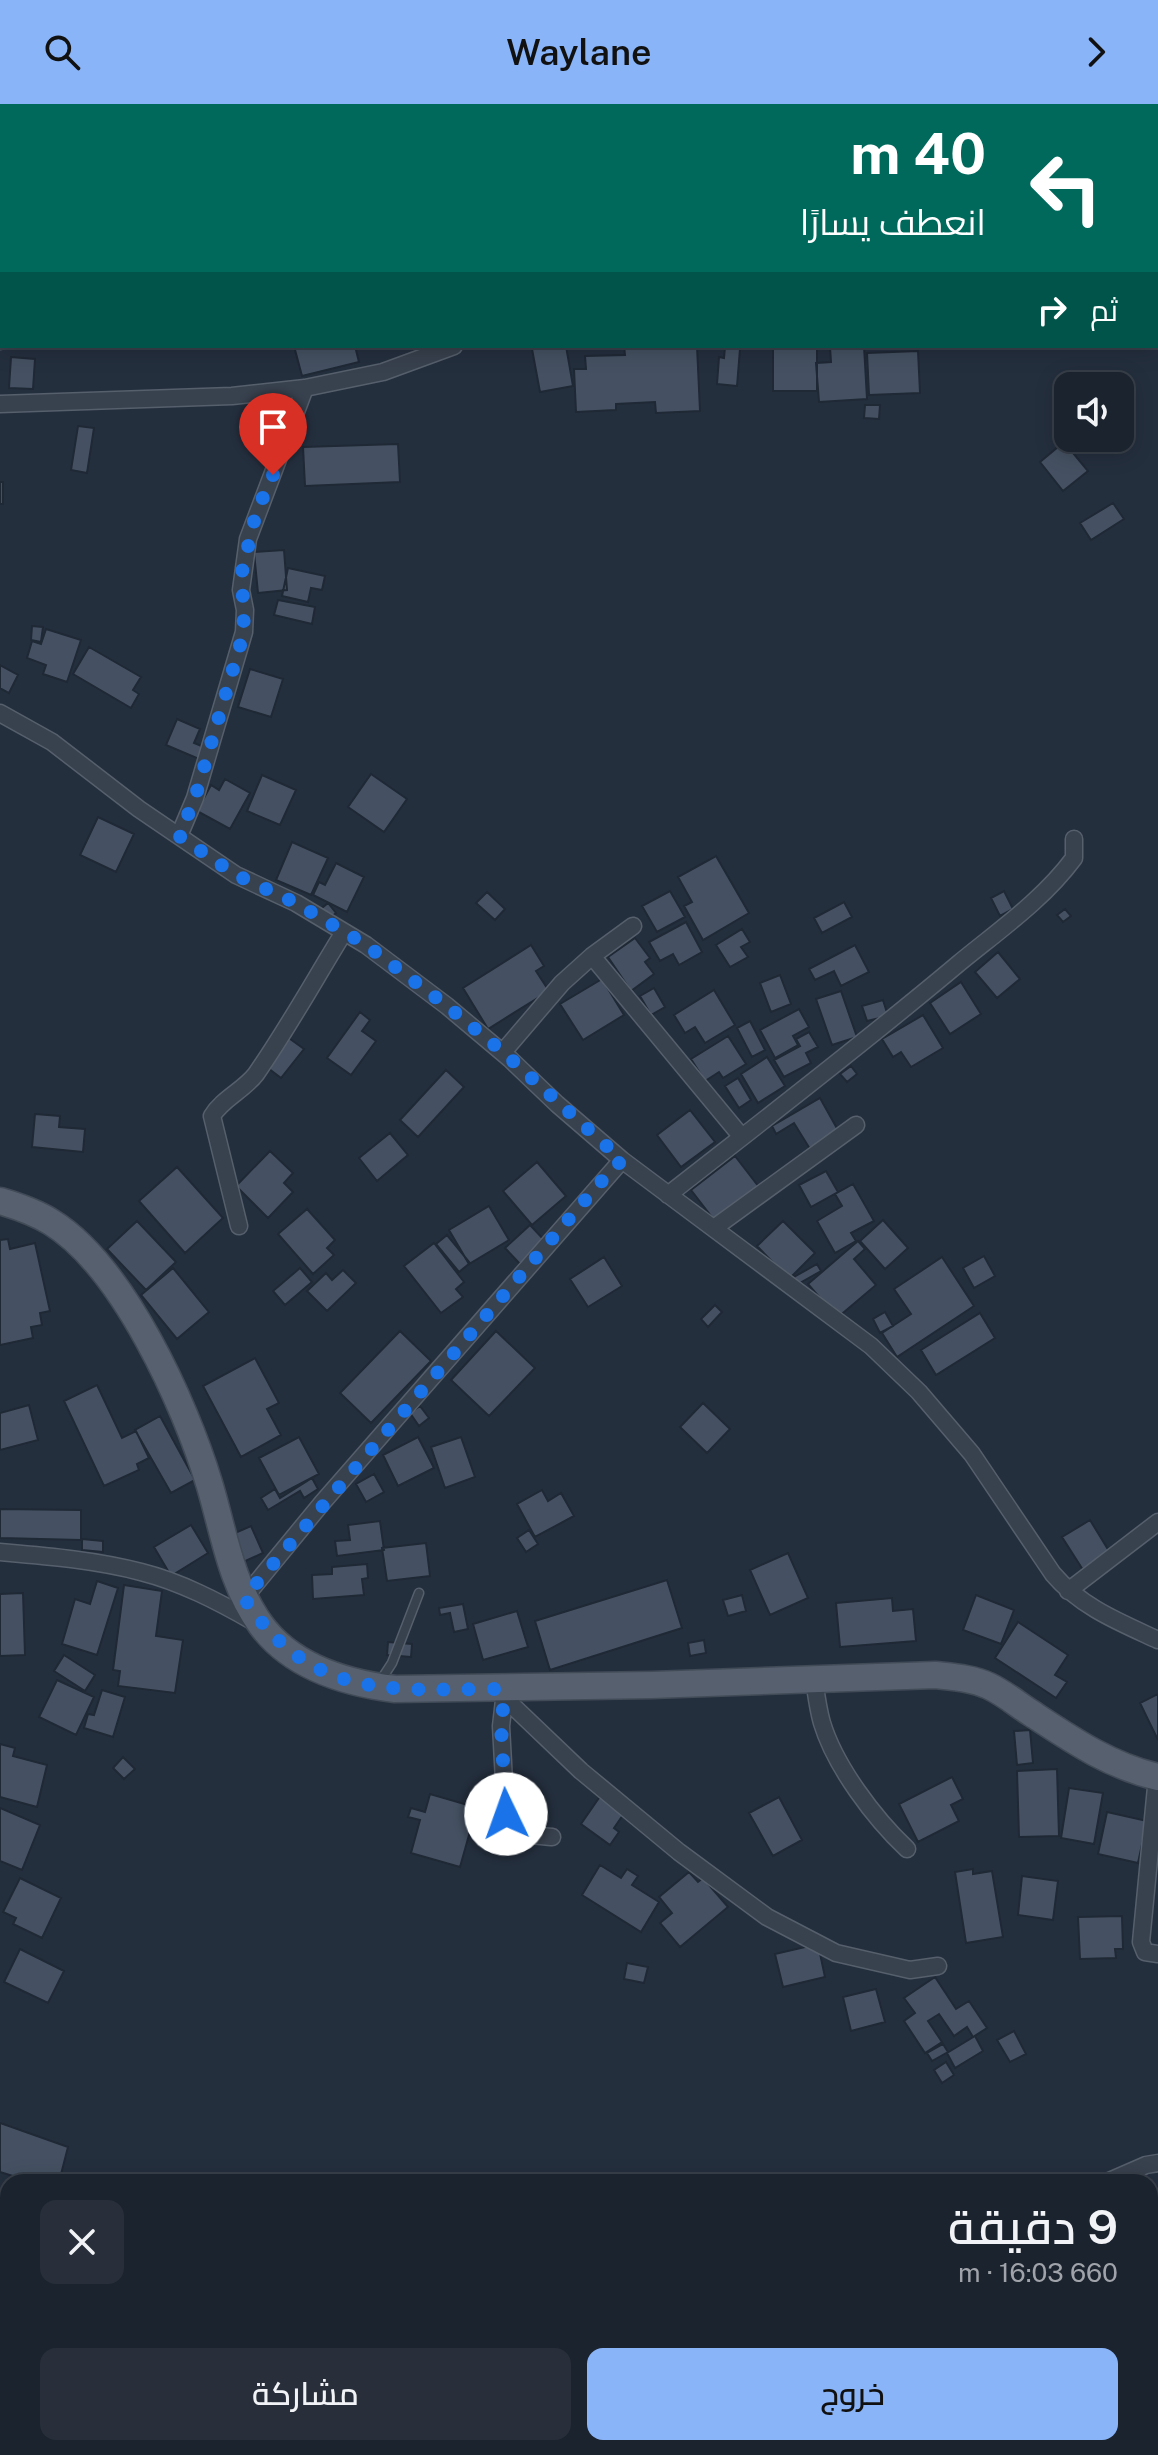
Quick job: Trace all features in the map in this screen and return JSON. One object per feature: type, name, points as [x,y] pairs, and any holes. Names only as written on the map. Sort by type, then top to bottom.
[{"type":"main road","points":[[0,1201],[21,1207],[51,1222],[71,1238],[97,1264],[130,1310],[189,1424],[210,1484],[229,1559],[244,1598],[262,1626],[284,1647],[323,1672],[377,1687],[500,1694],[935,1675],[973,1680],[999,1691],[1097,1755],[1128,1770],[1158,1777]]},
{"type":"street","points":[[0,404],[232,396],[305,388],[383,372],[449,348]]},
{"type":"street","points":[[179,836],[195,798],[244,632],[245,610],[241,590],[248,539],[305,388]]},
{"type":"street","points":[[0,713],[52,742],[236,875],[296,903],[344,932],[447,1006],[503,1052],[622,1160],[871,1346],[919,1392],[979,1465],[1053,1574],[1068,1591],[1093,1608],[1158,1640]]},
{"type":"street","points":[[668,1195],[741,1136],[833,1069],[1041,896],[1074,858],[1074,839]]},
{"type":"street","points":[[503,1052],[562,983],[633,926]]},
{"type":"street","points":[[239,1226],[212,1116],[217,1107],[233,1097],[253,1077],[344,932]]},
{"type":"street","points":[[592,956],[741,1136]]},
{"type":"street","points":[[714,1228],[856,1125]]},
{"type":"street","points":[[244,1598],[322,1503],[622,1160]]},
{"type":"street","points":[[1068,1591],[1158,1522]]},
{"type":"street","points":[[0,1552],[144,1572],[221,1603],[262,1626]]},
{"type":"street","points":[[814,1679],[822,1724],[846,1774],[893,1836],[907,1849]]},
{"type":"street","points":[[500,1694],[506,1818],[518,1832],[552,1837]]},
{"type":"street","points":[[500,1694],[581,1771],[679,1852],[767,1917],[836,1953],[910,1970],[938,1966]]},
{"type":"street","points":[[1158,1777],[1141,1942],[1145,1952],[1158,1954]]},
{"type":"street","points":[[1125,2174],[1158,2163]]},
{"type":"lane","points":[[377,1687],[392,1663],[419,1593]]},
{"type":"building","points":[[295,348],[356,348],[359,362],[302,376]]},
{"type":"building","points":[[566,348],[573,386],[540,392],[532,349]]},
{"type":"building","points":[[624,348],[697,348],[700,411],[656,413],[655,402],[616,404],[616,410],[576,412],[574,369],[586,369],[585,356],[625,355]]},
{"type":"building","points":[[725,348],[740,349],[737,386],[717,384],[719,357],[724,358]]},
{"type":"building","points":[[773,348],[817,348],[817,391],[773,391]]},
{"type":"building","points":[[830,348],[864,348],[867,399],[819,402],[816,363],[831,362]]},
{"type":"building","points":[[918,351],[920,393],[869,395],[867,353]]},
{"type":"building","points":[[11,357],[35,359],[33,389],[9,388]]},
{"type":"building","points":[[865,405],[880,405],[879,419],[864,418]]},
{"type":"building","points":[[78,426],[94,428],[87,473],[71,470]]},
{"type":"building","points":[[398,444],[400,482],[305,486],[303,447]]},
{"type":"building","points":[[1054,450],[1072,452],[1088,471],[1063,491],[1040,462]]},
{"type":"building","points":[[0,482],[3,482],[3,504],[0,504]]},
{"type":"building","points":[[1113,503],[1124,519],[1091,540],[1080,523]]},
{"type":"building","points":[[284,550],[287,590],[258,593],[254,552]]},
{"type":"building","points":[[288,568],[325,576],[322,590],[311,588],[308,602],[282,596]]},
{"type":"building","points":[[278,600],[315,607],[312,624],[274,615]]},
{"type":"building","points":[[32,626],[43,627],[41,642],[31,640]]},
{"type":"building","points":[[46,629],[81,640],[67,682],[43,674],[46,665],[27,658],[32,641],[41,644]]},
{"type":"building","points":[[89,647],[141,677],[133,690],[139,694],[131,708],[73,674]]},
{"type":"building","points":[[0,665],[18,675],[9,693],[0,688]]},
{"type":"building","points":[[250,669],[283,679],[271,717],[238,707]]},
{"type":"building","points":[[177,719],[200,729],[194,743],[204,747],[199,759],[166,745]]},
{"type":"building","points":[[371,774],[407,799],[384,832],[348,807]]},
{"type":"building","points":[[262,775],[296,790],[280,825],[247,811]]},
{"type":"building","points":[[225,779],[250,793],[230,829],[197,811],[211,785],[219,790]]},
{"type":"building","points":[[98,817],[134,834],[116,872],[80,855]]},
{"type":"building","points":[[292,842],[328,858],[311,895],[276,880]]},
{"type":"building","points":[[716,856],[749,913],[703,940],[684,906],[692,902],[678,877]]},
{"type":"building","points":[[336,863],[364,877],[347,912],[313,895],[319,882],[325,885]]},
{"type":"building","points":[[670,891],[685,917],[657,932],[642,906]]},
{"type":"building","points":[[1004,891],[1013,909],[1000,916],[991,898]]},
{"type":"building","points":[[487,892],[505,909],[495,920],[476,903]]},
{"type":"building","points":[[844,902],[852,917],[822,933],[814,918]]},
{"type":"building","points":[[328,903],[336,913],[319,927],[311,917]]},
{"type":"building","points":[[1065,909],[1071,916],[1063,922],[1057,915]]},
{"type":"building","points":[[686,922],[702,952],[679,965],[673,954],[660,961],[649,942]]},
{"type":"building","points":[[742,929],[750,942],[741,947],[748,957],[730,967],[716,945]]},
{"type":"building","points":[[635,938],[650,958],[645,962],[654,974],[631,991],[608,957]]},
{"type":"building","points":[[531,945],[544,966],[536,971],[549,991],[488,1029],[463,988]]},
{"type":"building","points":[[855,945],[869,972],[841,986],[834,971],[815,980],[809,969]]},
{"type":"building","points":[[998,952],[1020,979],[997,998],[975,972]]},
{"type":"building","points":[[780,975],[791,1004],[771,1012],[760,983]]},
{"type":"building","points":[[602,979],[624,1015],[583,1040],[560,1004]]},
{"type":"building","points":[[961,982],[981,1014],[950,1034],[930,1003]]},
{"type":"building","points":[[654,988],[665,1007],[651,1015],[640,996]]},
{"type":"building","points":[[714,990],[735,1025],[705,1043],[695,1027],[685,1033],[674,1015]]},
{"type":"building","points":[[841,991],[857,1037],[832,1045],[816,999]]},
{"type":"building","points":[[883,1000],[888,1016],[867,1021],[862,1006]]},
{"type":"building","points":[[799,1009],[809,1027],[793,1036],[798,1045],[775,1058],[760,1030]]},
{"type":"building","points":[[360,1012],[370,1020],[362,1031],[376,1041],[351,1075],[327,1058]]},
{"type":"building","points":[[923,1015],[943,1048],[911,1067],[901,1052],[893,1057],[882,1039]]},
{"type":"building","points":[[750,1021],[765,1050],[752,1057],[737,1028]]},
{"type":"building","points":[[809,1032],[818,1047],[806,1053],[811,1063],[784,1077],[774,1060],[800,1046],[796,1039]]},
{"type":"building","points":[[286,1036],[304,1049],[281,1078],[264,1065]]},
{"type":"building","points":[[728,1036],[746,1064],[723,1078],[719,1072],[705,1081],[691,1059]]},
{"type":"building","points":[[767,1057],[785,1086],[758,1103],[741,1074]]},
{"type":"building","points":[[851,1066],[857,1074],[847,1082],[840,1074]]},
{"type":"building","points":[[446,1070],[464,1087],[418,1137],[400,1120]]},
{"type":"building","points":[[738,1078],[751,1100],[739,1108],[725,1086]]},
{"type":"building","points":[[820,1098],[839,1132],[810,1149],[794,1123],[776,1134],[772,1126]]},
{"type":"building","points":[[690,1110],[715,1142],[681,1167],[657,1135]]},
{"type":"building","points":[[35,1114],[60,1116],[59,1127],[85,1129],[83,1152],[32,1147]]},
{"type":"building","points":[[390,1133],[408,1155],[377,1181],[359,1158]]},
{"type":"building","points":[[270,1151],[293,1173],[284,1183],[293,1192],[268,1218],[236,1186]]},
{"type":"building","points":[[735,1156],[762,1191],[718,1225],[691,1190]]},
{"type":"building","points":[[537,1162],[566,1196],[532,1225],[503,1191]]},
{"type":"building","points":[[177,1167],[223,1218],[185,1253],[139,1201]]},
{"type":"building","points":[[826,1171],[838,1192],[811,1207],[799,1185]]},
{"type":"building","points":[[853,1184],[874,1221],[851,1233],[856,1241],[835,1253],[817,1221],[842,1206],[835,1194]]},
{"type":"building","points":[[489,1206],[509,1240],[469,1264],[449,1230]]},
{"type":"building","points":[[307,1209],[335,1240],[327,1248],[334,1255],[313,1274],[278,1234]]},
{"type":"building","points":[[883,1220],[908,1248],[885,1269],[860,1241]]},
{"type":"building","points":[[137,1221],[176,1262],[146,1290],[107,1249]]},
{"type":"building","points":[[783,1221],[815,1253],[789,1279],[757,1246]]},
{"type":"building","points":[[530,1225],[546,1242],[521,1265],[505,1248]]},
{"type":"building","points":[[447,1235],[470,1263],[459,1272],[436,1244]]},
{"type":"building","points":[[8,1239],[10,1249],[35,1243],[50,1311],[40,1313],[42,1325],[31,1327],[33,1338],[0,1345],[0,1240]]},
{"type":"building","points":[[858,1241],[865,1249],[854,1259],[876,1285],[837,1318],[808,1284]]},
{"type":"building","points":[[434,1243],[464,1282],[456,1289],[463,1297],[441,1313],[404,1266]]},
{"type":"building","points":[[984,1256],[995,1276],[974,1288],[963,1268]]},
{"type":"building","points":[[604,1257],[622,1286],[588,1307],[570,1279]]},
{"type":"building","points":[[942,1257],[974,1306],[897,1357],[882,1333],[911,1314],[894,1289]]},
{"type":"building","points":[[817,1264],[821,1271],[798,1284],[794,1277]]},
{"type":"building","points":[[173,1268],[209,1312],[177,1339],[141,1295]]},
{"type":"building","points":[[300,1268],[312,1282],[285,1305],[273,1291]]},
{"type":"building","points":[[343,1270],[356,1283],[327,1311],[307,1291],[326,1273],[332,1280]]},
{"type":"building","points":[[715,1305],[722,1312],[708,1327],[701,1319]]},
{"type":"building","points":[[885,1312],[893,1326],[880,1333],[873,1319]]},
{"type":"building","points":[[980,1313],[995,1338],[936,1375],[921,1350]]},
{"type":"building","points":[[400,1331],[431,1361],[371,1423],[340,1393]]},
{"type":"building","points":[[496,1331],[535,1368],[489,1416],[451,1380]]},
{"type":"building","points":[[255,1358],[279,1403],[267,1409],[281,1435],[241,1457],[203,1386]]},
{"type":"building","points":[[97,1385],[122,1438],[136,1431],[149,1458],[137,1464],[139,1470],[104,1486],[64,1401]]},
{"type":"building","points":[[703,1403],[730,1429],[707,1453],[680,1427]]},
{"type":"building","points":[[29,1405],[38,1440],[0,1450],[0,1413]]},
{"type":"building","points":[[420,1406],[429,1418],[419,1426],[410,1413]]},
{"type":"building","points":[[160,1416],[195,1480],[171,1493],[135,1430]]},
{"type":"building","points":[[299,1437],[319,1474],[279,1495],[259,1458]]},
{"type":"building","points":[[418,1437],[434,1468],[398,1486],[383,1455]]},
{"type":"building","points":[[461,1437],[475,1477],[445,1488],[431,1447]]},
{"type":"building","points":[[374,1474],[384,1492],[366,1502],[356,1484]]},
{"type":"building","points":[[312,1478],[318,1489],[304,1498],[300,1491],[268,1510],[261,1498],[275,1489],[280,1498]]},
{"type":"building","points":[[542,1490],[548,1501],[561,1493],[574,1516],[535,1537],[517,1504]]},
{"type":"building","points":[[0,1509],[81,1510],[81,1540],[0,1538]]},
{"type":"building","points":[[1090,1520],[1112,1556],[1085,1573],[1062,1537]]},
{"type":"building","points":[[380,1521],[384,1550],[337,1556],[335,1541],[350,1540],[348,1525]]},
{"type":"building","points":[[191,1525],[208,1553],[171,1576],[154,1547]]},
{"type":"building","points":[[251,1526],[263,1553],[241,1563],[228,1536]]},
{"type":"building","points":[[529,1530],[538,1544],[526,1552],[517,1538]]},
{"type":"building","points":[[82,1539],[103,1541],[103,1552],[82,1550]]},
{"type":"building","points":[[426,1543],[430,1576],[387,1581],[382,1548]]},
{"type":"building","points":[[788,1553],[808,1598],[770,1615],[750,1570]]},
{"type":"building","points":[[367,1564],[368,1578],[362,1579],[364,1595],[313,1599],[312,1575],[332,1574],[332,1567]]},
{"type":"building","points":[[667,1580],[682,1628],[550,1670],[535,1621]]},
{"type":"building","points":[[97,1581],[118,1588],[97,1655],[62,1644],[75,1599],[90,1604]]},
{"type":"building","points":[[124,1585],[162,1591],[156,1636],[183,1640],[175,1693],[118,1686],[120,1671],[113,1670]]},
{"type":"building","points":[[23,1593],[25,1655],[0,1656],[0,1594]]},
{"type":"building","points":[[742,1595],[746,1611],[728,1616],[723,1600]]},
{"type":"building","points":[[976,1595],[1014,1610],[1001,1644],[963,1630]]},
{"type":"building","points":[[892,1598],[893,1611],[913,1609],[916,1641],[840,1647],[836,1603]]},
{"type":"building","points":[[463,1604],[468,1629],[454,1632],[450,1613],[440,1615],[439,1608]]},
{"type":"building","points":[[517,1611],[528,1647],[483,1660],[473,1624]]},
{"type":"building","points":[[1018,1622],[1068,1655],[1055,1675],[1067,1682],[1056,1698],[995,1658]]},
{"type":"building","points":[[704,1640],[706,1653],[690,1656],[688,1643]]},
{"type":"building","points":[[388,1642],[412,1644],[411,1657],[387,1655]]},
{"type":"building","points":[[64,1655],[95,1675],[85,1691],[54,1671]]},
{"type":"building","points":[[57,1680],[94,1697],[76,1735],[39,1717]]},
{"type":"building","points":[[102,1690],[125,1697],[113,1737],[84,1728],[88,1714],[94,1715]]},
{"type":"building","points":[[1158,1694],[1158,1740],[1140,1703]]},
{"type":"building","points":[[1030,1730],[1033,1763],[1017,1765],[1014,1731]]},
{"type":"building","points":[[0,1744],[15,1748],[13,1756],[47,1765],[37,1807],[0,1797]]},
{"type":"building","points":[[123,1757],[135,1769],[124,1779],[113,1768]]},
{"type":"building","points":[[1057,1769],[1059,1836],[1019,1837],[1017,1771]]},
{"type":"building","points":[[952,1777],[963,1799],[951,1805],[959,1821],[918,1842],[899,1804]]},
{"type":"building","points":[[1069,1788],[1103,1793],[1094,1844],[1061,1838]]},
{"type":"building","points":[[430,1794],[492,1812],[486,1833],[471,1828],[460,1867],[411,1853],[420,1820],[408,1817],[411,1808],[425,1812]]},
{"type":"building","points":[[601,1795],[625,1812],[614,1828],[619,1832],[610,1845],[581,1824]]},
{"type":"building","points":[[779,1797],[802,1840],[773,1856],[749,1813]]},
{"type":"building","points":[[0,1808],[40,1825],[22,1870],[0,1861]]},
{"type":"building","points":[[1107,1812],[1147,1821],[1138,1863],[1098,1854]]},
{"type":"building","points":[[600,1865],[621,1878],[627,1869],[638,1876],[632,1885],[659,1902],[641,1932],[582,1895]]},
{"type":"building","points":[[973,1869],[973,1874],[992,1871],[1003,1937],[966,1943],[955,1872]]},
{"type":"building","points":[[689,1872],[698,1882],[703,1878],[728,1907],[680,1947],[660,1923],[672,1913],[659,1897]]},
{"type":"building","points":[[1022,1876],[1058,1881],[1053,1920],[1018,1915]]},
{"type":"building","points":[[20,1878],[61,1898],[42,1938],[13,1924],[16,1918],[3,1912]]},
{"type":"building","points":[[1122,1916],[1123,1949],[1115,1949],[1116,1958],[1080,1959],[1078,1917]]},
{"type":"building","points":[[818,1944],[825,1977],[783,1987],[775,1954]]},
{"type":"building","points":[[20,1949],[64,1971],[48,2003],[4,1982]]},
{"type":"building","points":[[627,1963],[648,1967],[644,1983],[624,1979]]},
{"type":"building","points":[[935,1977],[956,2009],[969,2001],[987,2028],[973,2037],[967,2027],[954,2036],[939,2014],[928,2021],[942,2042],[925,2053],[904,2021],[915,2013],[904,1998]]},
{"type":"building","points":[[876,1989],[885,2022],[851,2031],[843,1997]]},
{"type":"building","points":[[1014,2031],[1026,2054],[1010,2062],[997,2040]]},
{"type":"building","points":[[975,2036],[983,2051],[955,2068],[947,2053]]},
{"type":"building","points":[[943,2044],[948,2052],[932,2061],[927,2053]]},
{"type":"building","points":[[946,2062],[954,2075],[942,2083],[934,2070]]},
{"type":"building","points":[[0,2123],[68,2147],[61,2174],[0,2172]]},
{"type":"route","points":[[273,475],[248,539],[241,590],[245,610],[244,632],[195,798],[179,836],[236,875],[296,903],[366,945],[503,1052],[622,1160],[322,1503],[244,1598],[273,1638],[323,1672],[364,1685],[395,1689],[495,1689],[504,1700],[501,1726],[506,1814]]}]
